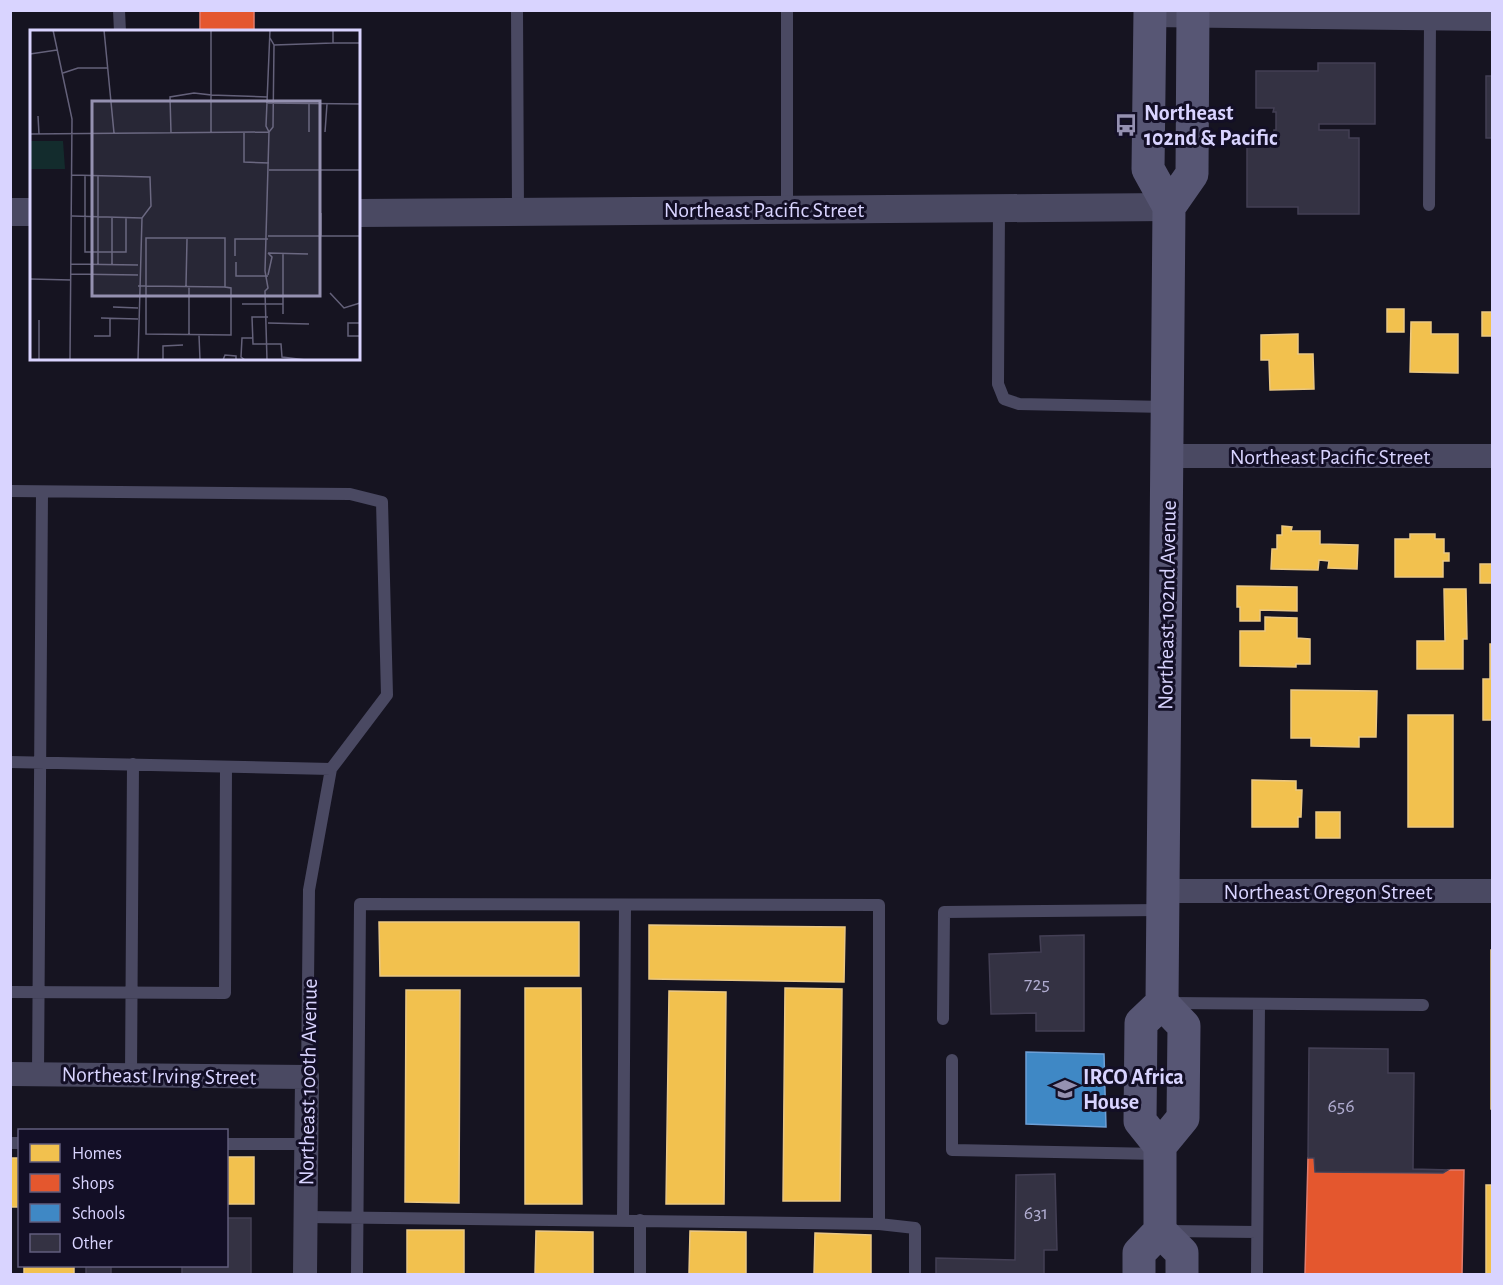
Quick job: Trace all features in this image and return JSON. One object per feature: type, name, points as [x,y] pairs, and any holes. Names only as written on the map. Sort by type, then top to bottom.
[{"type":"main road","name":"Northeast 102nd Avenue","points":[[1150,13],[1148,169],[1169,207],[1162,1003]]},
{"type":"main road","points":[[1169,207],[1192,174],[1193,13]]},
{"type":"main road","points":[[1160,1150],[1183,1118],[1184,1026],[1162,1003],[1141,1023],[1140,1121],[1160,1150],[1160,1231],[1182,1253],[1182,1275]]},
{"type":"main road","points":[[1138,1275],[1138,1252],[1160,1231]]},
{"type":"street","points":[[1150,13],[1492,19]]},
{"type":"street","name":"Northeast Pacific Street","points":[[360,213],[1169,207]]},
{"type":"street","points":[[10,212],[30,212]]},
{"type":"street","name":"Northeast Pacific Street","points":[[1167,456],[1492,456]]},
{"type":"street","name":"Northeast Oregon Street","points":[[1162,901],[1492,891]]},
{"type":"street","name":"Northeast Irving Street","points":[[10,1074],[308,1077]]},
{"type":"street","name":"Northeast 100th Avenue","points":[[305,1275],[308,1077]]},
{"type":"lane","points":[[119,10],[120,30]]},
{"type":"lane","points":[[517,10],[518,212]]},
{"type":"lane","points":[[787,10],[787,209]]},
{"type":"lane","points":[[1429,205],[1430,19]]},
{"type":"lane","points":[[999,208],[998,384],[1004,399],[1019,404],[1168,407]]},
{"type":"lane","points":[[10,491],[350,494],[382,502],[387,695],[331,769],[10,762]]},
{"type":"lane","points":[[38,1074],[42,492]]},
{"type":"lane","points":[[131,1075],[133,764]]},
{"type":"lane","points":[[10,992],[225,993],[226,767]]},
{"type":"lane","name":"Northeast 100th Avenue","points":[[308,1077],[309,890],[331,769]]},
{"type":"lane","points":[[943,1019],[944,912],[1162,901]]},
{"type":"lane","points":[[357,1275],[360,904],[879,905],[879,1224]]},
{"type":"lane","points":[[623,1220],[626,906]]},
{"type":"lane","points":[[1162,1003],[1423,1005]]},
{"type":"lane","points":[[1257,1275],[1259,1004]]},
{"type":"lane","points":[[952,1060],[952,1150],[1160,1150]]},
{"type":"lane","points":[[228,1144],[307,1144]]},
{"type":"lane","points":[[306,1217],[879,1224],[915,1228],[915,1275]]},
{"type":"lane","points":[[640,1220],[640,1275]]},
{"type":"lane","points":[[1160,1231],[1257,1232]]},
{"type":"building: Homes","points":[[1387,309],[1404,309],[1404,332],[1387,332]]},
{"type":"building: Homes","points":[[1482,312],[1492,312],[1492,336],[1482,336]]},
{"type":"building: Homes","points":[[1411,322],[1431,322],[1431,334],[1458,334],[1458,373],[1410,372]]},
{"type":"building: Homes","points":[[1298,334],[1298,354],[1313,354],[1314,389],[1270,390],[1269,360],[1261,360],[1261,335]]},
{"type":"building: Homes","points":[[1282,526],[1292,527],[1291,531],[1320,531],[1320,544],[1358,545],[1357,569],[1328,568],[1329,561],[1319,560],[1318,570],[1271,569],[1272,549],[1277,549],[1277,535],[1282,535]]},
{"type":"building: Homes","points":[[1410,534],[1435,534],[1435,539],[1444,539],[1444,553],[1449,553],[1449,561],[1443,561],[1443,577],[1395,577],[1395,539],[1410,539]]},
{"type":"building: Homes","points":[[1480,564],[1492,564],[1492,583],[1480,583]]},
{"type":"building: Homes","points":[[1237,586],[1297,587],[1297,611],[1260,610],[1260,621],[1240,621]]},
{"type":"building: Homes","points":[[1444,589],[1466,589],[1467,639],[1463,639],[1463,669],[1417,669],[1417,641],[1445,641]]},
{"type":"building: Homes","points":[[1265,617],[1297,618],[1297,638],[1310,639],[1310,664],[1296,664],[1296,667],[1240,666],[1240,631],[1265,631]]},
{"type":"building: Homes","points":[[1490,644],[1492,644],[1492,720],[1483,720],[1483,679],[1490,679]]},
{"type":"building: Homes","points":[[1291,690],[1377,691],[1376,737],[1359,737],[1359,747],[1311,746],[1311,738],[1291,738]]},
{"type":"building: Homes","points":[[1408,715],[1453,715],[1453,827],[1408,827]]},
{"type":"building: Homes","points":[[1252,780],[1296,781],[1296,790],[1302,790],[1301,817],[1298,817],[1298,827],[1252,827]]},
{"type":"building: Homes","points":[[1316,812],[1340,812],[1340,838],[1316,838]]},
{"type":"building: Homes","points":[[379,922],[579,922],[579,976],[380,976]]},
{"type":"building: Homes","points":[[649,925],[845,927],[844,982],[649,979]]},
{"type":"building: Homes","points":[[1492,950],[1492,1109],[1491,1109]]},
{"type":"building: Homes","points":[[525,988],[581,988],[582,1204],[525,1204]]},
{"type":"building: Homes","points":[[785,988],[842,989],[840,1201],[783,1201]]},
{"type":"building: Homes","points":[[406,990],[460,990],[459,1203],[405,1202]]},
{"type":"building: Homes","points":[[669,991],[726,992],[724,1204],[666,1204]]},
{"type":"building: Homes","points":[[228,1157],[254,1157],[254,1204],[228,1204]]},
{"type":"building: Homes","points":[[10,1158],[18,1158],[18,1207],[10,1207]]},
{"type":"building: Homes","points":[[1486,1185],[1492,1185],[1492,1274],[1486,1274]]},
{"type":"building: Homes","points":[[407,1230],[464,1230],[464,1274],[407,1274]]},
{"type":"building: Homes","points":[[536,1231],[593,1232],[593,1274],[535,1274]]},
{"type":"building: Homes","points":[[690,1231],[746,1232],[746,1274],[689,1274]]},
{"type":"building: Homes","points":[[815,1233],[871,1235],[871,1274],[814,1274]]},
{"type":"building: Homes","points":[[24,1267],[74,1267],[74,1274],[24,1274]]},
{"type":"building: Shops","points":[[200,10],[254,10],[254,30],[200,30]]},
{"type":"building: Shops","points":[[1308,1158],[1314,1158],[1315,1172],[1443,1173],[1448,1170],[1464,1170],[1462,1274],[1305,1274]]},
{"type":"building: Schools","name":"IRCO Africa House","points":[[1026,1052],[1104,1054],[1106,1127],[1026,1124]]},
{"type":"building: Other","points":[[1318,63],[1375,63],[1375,124],[1319,124],[1319,130],[1349,130],[1349,138],[1359,138],[1359,214],[1298,214],[1298,207],[1247,207],[1247,137],[1257,137],[1257,134],[1274,134],[1276,130],[1274,108],[1256,108],[1256,71],[1318,71]]},
{"type":"building: Other","points":[[1486,76],[1492,76],[1492,138],[1486,138]]},
{"type":"building: Other","points":[[1084,935],[1084,1031],[1036,1031],[1036,1013],[991,1014],[989,954],[1041,952],[1040,936]]},
{"type":"building: Other","points":[[1309,1048],[1388,1049],[1388,1073],[1414,1073],[1413,1169],[1448,1170],[1443,1173],[1315,1172],[1314,1158],[1308,1158]]},
{"type":"building: Other","points":[[1055,1174],[1057,1250],[1044,1250],[1044,1274],[936,1274],[936,1258],[1015,1260],[1016,1175]]},
{"type":"building: Other","points":[[228,1218],[251,1218],[251,1274],[182,1274],[182,1267],[228,1267]]},
{"type":"building: Other","points":[[86,1267],[111,1267],[111,1274],[86,1274]]},
{"type":"place","name":"Northeast 102nd & Pacific","points":[[1126,125]]},
{"type":"place","name":"IRCO Africa House","points":[[1065,1089]]}]
